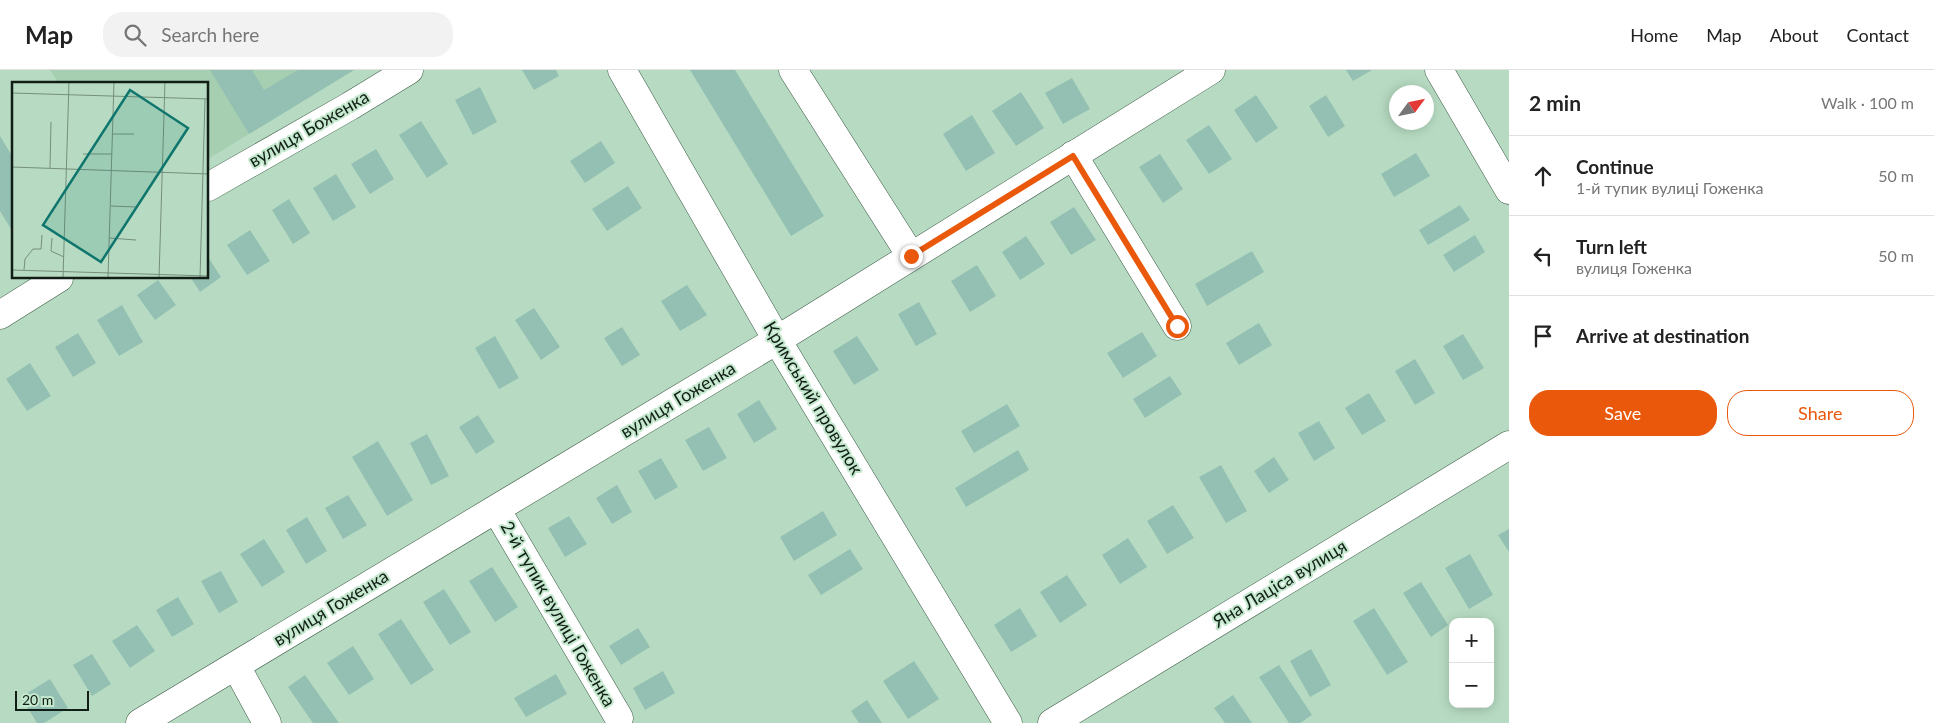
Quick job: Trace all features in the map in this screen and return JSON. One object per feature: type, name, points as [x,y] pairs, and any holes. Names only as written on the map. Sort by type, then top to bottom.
[{"type":"street","name":"вулиця Боженка","points":[[209,186],[409,70]]},
{"type":"street","name":"Кримський провулок","points":[[622,70],[777,340],[1008,723]]},
{"type":"street","points":[[793,70],[911,256]]},
{"type":"street","name":"вулиця Гоженка","points":[[140,723],[777,340],[1211,70]]},
{"type":"street","points":[[1440,70],[1509,190]]},
{"type":"street","points":[[1073,156],[1177,326]]},
{"type":"street","points":[[0,314],[57,279]]},
{"type":"street","name":"Яна Лаціса вулиця","points":[[1052,723],[1509,445]]},
{"type":"street","name":"2-й тупик вулиці Гоженка","points":[[496,509],[619,718]]},
{"type":"street","points":[[236,666],[267,723]]},
{"type":"shaded area","points":[[50,70],[354,70],[209,158],[209,82],[58,82]]},
{"type":"building","points":[[210,70],[252,70],[264,90],[298,70],[354,70],[249,134]]},
{"type":"building","points":[[522,70],[556,70],[559,76],[534,90]]},
{"type":"building","points":[[690,70],[735,70],[824,216],[791,236]]},
{"type":"building","points":[[1346,70],[1372,70],[1353,81]]},
{"type":"building","points":[[1072,78],[1090,109],[1063,124],[1045,93]]},
{"type":"building","points":[[480,87],[497,122],[473,135],[455,100]]},
{"type":"building","points":[[1021,92],[1044,128],[1016,146],[992,111]]},
{"type":"building","points":[[1256,95],[1278,128],[1256,143],[1234,110]]},
{"type":"building","points":[[1326,95],[1345,126],[1328,137],[1309,106]]},
{"type":"building","points":[[972,115],[995,153],[966,171],[943,134]]},
{"type":"building","points":[[421,121],[448,164],[427,178],[399,135]]},
{"type":"building","points":[[1209,125],[1232,159],[1209,174],[1186,140]]},
{"type":"building","points":[[0,136],[12,156],[12,231],[0,211]]},
{"type":"building","points":[[601,141],[615,163],[585,183],[570,161]]},
{"type":"building","points":[[376,149],[394,179],[370,194],[351,164]]},
{"type":"building","points":[[1416,153],[1430,176],[1394,197],[1381,174]]},
{"type":"building","points":[[1160,154],[1183,189],[1163,203],[1139,167]]},
{"type":"building","points":[[336,174],[356,207],[333,221],[313,188]]},
{"type":"building","points":[[628,186],[642,208],[607,231],[592,209]]},
{"type":"building","points":[[289,199],[310,233],[293,244],[272,210]]},
{"type":"building","points":[[1460,205],[1470,220],[1428,245],[1419,230]]},
{"type":"building","points":[[1074,207],[1096,240],[1071,255],[1050,222]]},
{"type":"building","points":[[250,230],[270,261],[247,275],[227,245]]},
{"type":"building","points":[[1475,235],[1485,252],[1454,272],[1443,255]]},
{"type":"building","points":[[1026,236],[1045,264],[1020,280],[1002,252]]},
{"type":"building","points":[[1252,251],[1264,272],[1207,306],[1195,284]]},
{"type":"building","points":[[209,259],[221,277],[200,292],[192,279],[209,279]]},
{"type":"building","points":[[977,265],[996,296],[970,312],[951,281]]},
{"type":"building","points":[[158,280],[176,305],[155,320],[137,295]]},
{"type":"building","points":[[687,285],[707,315],[680,331],[661,301]]},
{"type":"building","points":[[919,302],[937,334],[916,346],[898,314]]},
{"type":"building","points":[[122,305],[143,342],[119,356],[97,320]]},
{"type":"building","points":[[534,308],[560,347],[541,360],[515,320]]},
{"type":"building","points":[[1259,323],[1272,345],[1239,365],[1226,343]]},
{"type":"building","points":[[622,327],[640,355],[622,366],[604,338]]},
{"type":"building","points":[[1142,332],[1157,356],[1123,378],[1107,353]]},
{"type":"building","points":[[78,333],[96,363],[73,377],[55,347]]},
{"type":"building","points":[[1463,334],[1484,368],[1463,380],[1443,346]]},
{"type":"building","points":[[495,336],[519,378],[499,389],[475,348]]},
{"type":"building","points":[[857,336],[879,370],[854,385],[833,351]]},
{"type":"building","points":[[1415,359],[1435,393],[1415,405],[1395,371]]},
{"type":"building","points":[[30,363],[51,396],[27,411],[6,379]]},
{"type":"building","points":[[1170,376],[1182,394],[1145,418],[1133,399]]},
{"type":"building","points":[[1369,393],[1386,421],[1362,435],[1345,408]]},
{"type":"building","points":[[759,400],[777,429],[754,443],[737,414]]},
{"type":"building","points":[[1007,404],[1020,426],[974,453],[961,431]]},
{"type":"building","points":[[478,415],[495,442],[476,454],[459,427]]},
{"type":"building","points":[[1319,421],[1335,448],[1314,461],[1298,433]]},
{"type":"building","points":[[709,427],[727,458],[703,471],[685,440]]},
{"type":"building","points":[[427,434],[449,476],[431,485],[410,443]]},
{"type":"building","points":[[378,441],[413,500],[387,516],[352,457]]},
{"type":"building","points":[[1018,450],[1029,470],[966,507],[955,488]]},
{"type":"building","points":[[1274,457],[1289,480],[1269,493],[1254,471]]},
{"type":"building","points":[[661,458],[678,487],[655,500],[638,471]]},
{"type":"building","points":[[1221,465],[1247,511],[1226,523],[1199,477]]},
{"type":"building","points":[[617,485],[632,512],[612,524],[596,498]]},
{"type":"building","points":[[348,495],[367,525],[343,539],[325,508]]},
{"type":"building","points":[[1173,505],[1194,538],[1167,554],[1147,521]]},
{"type":"building","points":[[823,511],[837,535],[794,561],[780,537]]},
{"type":"building","points":[[569,516],[587,544],[565,557],[548,528]]},
{"type":"building","points":[[307,517],[327,551],[306,564],[286,530]]},
{"type":"building","points":[[1509,529],[1509,552],[1498,535]]},
{"type":"building","points":[[1128,538],[1147,567],[1120,584],[1102,555]]},
{"type":"building","points":[[264,539],[285,572],[262,587],[240,554]]},
{"type":"building","points":[[850,549],[863,569],[821,595],[808,575]]},
{"type":"building","points":[[1470,554],[1493,595],[1469,609],[1445,568]]},
{"type":"building","points":[[492,567],[518,607],[495,622],[469,581]]},
{"type":"building","points":[[221,571],[238,602],[219,613],[201,581]]},
{"type":"building","points":[[1067,575],[1087,605],[1060,623],[1040,592]]},
{"type":"building","points":[[1421,582],[1448,625],[1431,637],[1403,593]]},
{"type":"building","points":[[444,589],[471,632],[450,645],[423,602]]},
{"type":"building","points":[[178,597],[194,624],[172,637],[156,610]]},
{"type":"building","points":[[1020,608],[1037,636],[1011,652],[994,625]]},
{"type":"building","points":[[1374,608],[1408,662],[1387,675],[1353,621]]},
{"type":"building","points":[[401,619],[434,670],[411,685],[378,634]]},
{"type":"building","points":[[137,625],[155,651],[130,668],[112,641]]},
{"type":"building","points":[[638,628],[650,647],[621,665],[609,646]]},
{"type":"building","points":[[353,646],[374,679],[349,695],[327,663]]},
{"type":"building","points":[[1311,649],[1331,685],[1310,697],[1290,661]]},
{"type":"building","points":[[92,654],[111,684],[92,696],[73,665]]},
{"type":"building","points":[[914,661],[939,699],[908,719],[883,681]]},
{"type":"building","points":[[1279,665],[1312,715],[1300,723],[1289,723],[1259,677]]},
{"type":"building","points":[[663,671],[675,693],[645,710],[633,688]]},
{"type":"building","points":[[556,674],[567,694],[526,717],[514,698]]},
{"type":"building","points":[[305,675],[339,723],[313,723],[288,687]]},
{"type":"building","points":[[50,679],[68,708],[44,723],[37,723],[21,697]]},
{"type":"building","points":[[1233,695],[1252,723],[1225,723],[1214,708]]},
{"type":"building","points":[[867,700],[882,723],[859,723],[851,711]]},
{"type":"route","points":[[911,256],[1073,156],[1177,326]]}]
